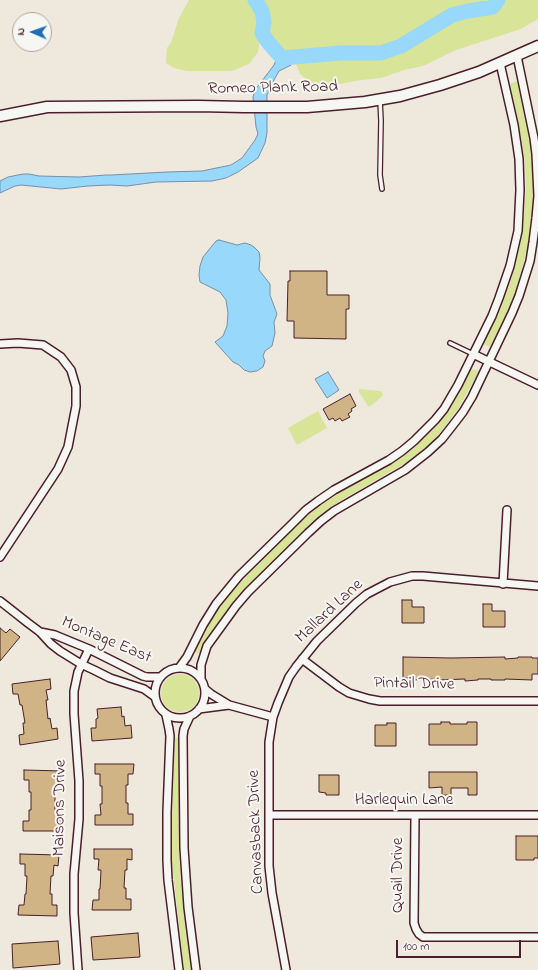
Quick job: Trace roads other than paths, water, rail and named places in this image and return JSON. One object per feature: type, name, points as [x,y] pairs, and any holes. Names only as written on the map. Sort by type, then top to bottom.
[{"type":"main road","name":"Romeo Plank Road","points":[[0,116],[47,107],[277,107],[354,104],[380,100],[440,85],[479,72],[538,46]]},
{"type":"street","points":[[201,679],[201,665],[207,646],[248,592],[321,521],[334,511],[405,470],[428,452],[442,439],[463,412],[472,396],[519,296],[530,261],[533,242],[538,196],[536,154],[517,56]]},
{"type":"street","points":[[179,668],[187,657],[203,625],[216,604],[239,576],[306,510],[334,490],[389,460],[414,441],[444,409],[458,385],[499,298],[510,266],[518,231],[520,190],[519,159],[514,125],[500,63]]},
{"type":"street","points":[[0,344],[18,342],[43,345],[62,357],[71,370],[76,387],[76,406],[68,448],[58,470],[0,557]]},
{"type":"street","points":[[473,354],[538,385]]},
{"type":"street","points":[[503,584],[507,510]]},
{"type":"street","name":"Mallard Lane","points":[[273,717],[289,678],[317,641],[367,594],[390,582],[412,576],[423,576],[538,586]]},
{"type":"street","name":"Montage East","points":[[0,601],[40,632],[51,644],[81,664],[110,678],[144,689],[154,697]]},
{"type":"street","name":"Montage East","points":[[40,632],[55,635],[89,649],[143,676],[160,677]]},
{"type":"street","name":"Maisons Drive","points":[[78,970],[74,913],[74,874],[79,781],[74,702],[75,681],[81,664],[89,649]]},
{"type":"street","name":"Pintail Drive","points":[[302,659],[349,693],[380,701],[538,701]]},
{"type":"street","points":[[205,688],[204,699],[199,709],[195,713],[184,718],[178,719],[166,715],[158,707],[154,697],[155,686],[160,677],[169,670],[179,668],[189,670],[197,675],[201,679],[205,688],[211,694],[229,705],[273,717]]},
{"type":"street","points":[[199,709],[229,705]]},
{"type":"street","points":[[166,715],[170,729],[167,860],[179,970]]},
{"type":"street","points":[[190,716],[184,729],[183,736],[184,848],[188,906],[196,970]]},
{"type":"street","name":"Canvasback Drive","points":[[273,717],[269,742],[270,880],[286,970]]},
{"type":"street","name":"Harlequin Lane","points":[[269,815],[538,816]]},
{"type":"street","name":"Quail Drive","points":[[414,816],[414,923],[418,934],[423,937],[538,937]]},
{"type":"lane","points":[[380,100],[380,175],[382,189]]},
{"type":"lane","points":[[450,343],[473,354]]},
{"type":"water","points":[[276,57],[291,65],[279,71],[267,95],[267,133],[265,143],[258,158],[238,172],[226,178],[212,181],[156,182],[127,186],[88,186],[61,189],[21,185],[15,186],[0,193],[0,181],[8,177],[23,174],[79,177],[202,171],[231,165],[242,158],[258,134],[253,97],[255,90],[274,65],[277,58]]},
{"type":"water","points":[[219,240],[237,245],[245,243],[254,247],[259,252],[259,270],[270,284],[270,295],[277,314],[274,322],[275,333],[272,346],[265,351],[263,356],[265,361],[263,367],[257,371],[250,372],[244,370],[233,362],[215,342],[223,336],[227,326],[228,313],[226,300],[220,292],[200,282],[199,275],[203,257],[216,241]]},
{"type":"water","points":[[328,372],[339,390],[327,398],[315,379]]},
{"type":"waterway","points":[[255,0],[262,11],[264,22],[262,33],[282,58],[341,53],[381,53],[401,46],[452,15],[493,7],[498,0]]}]
